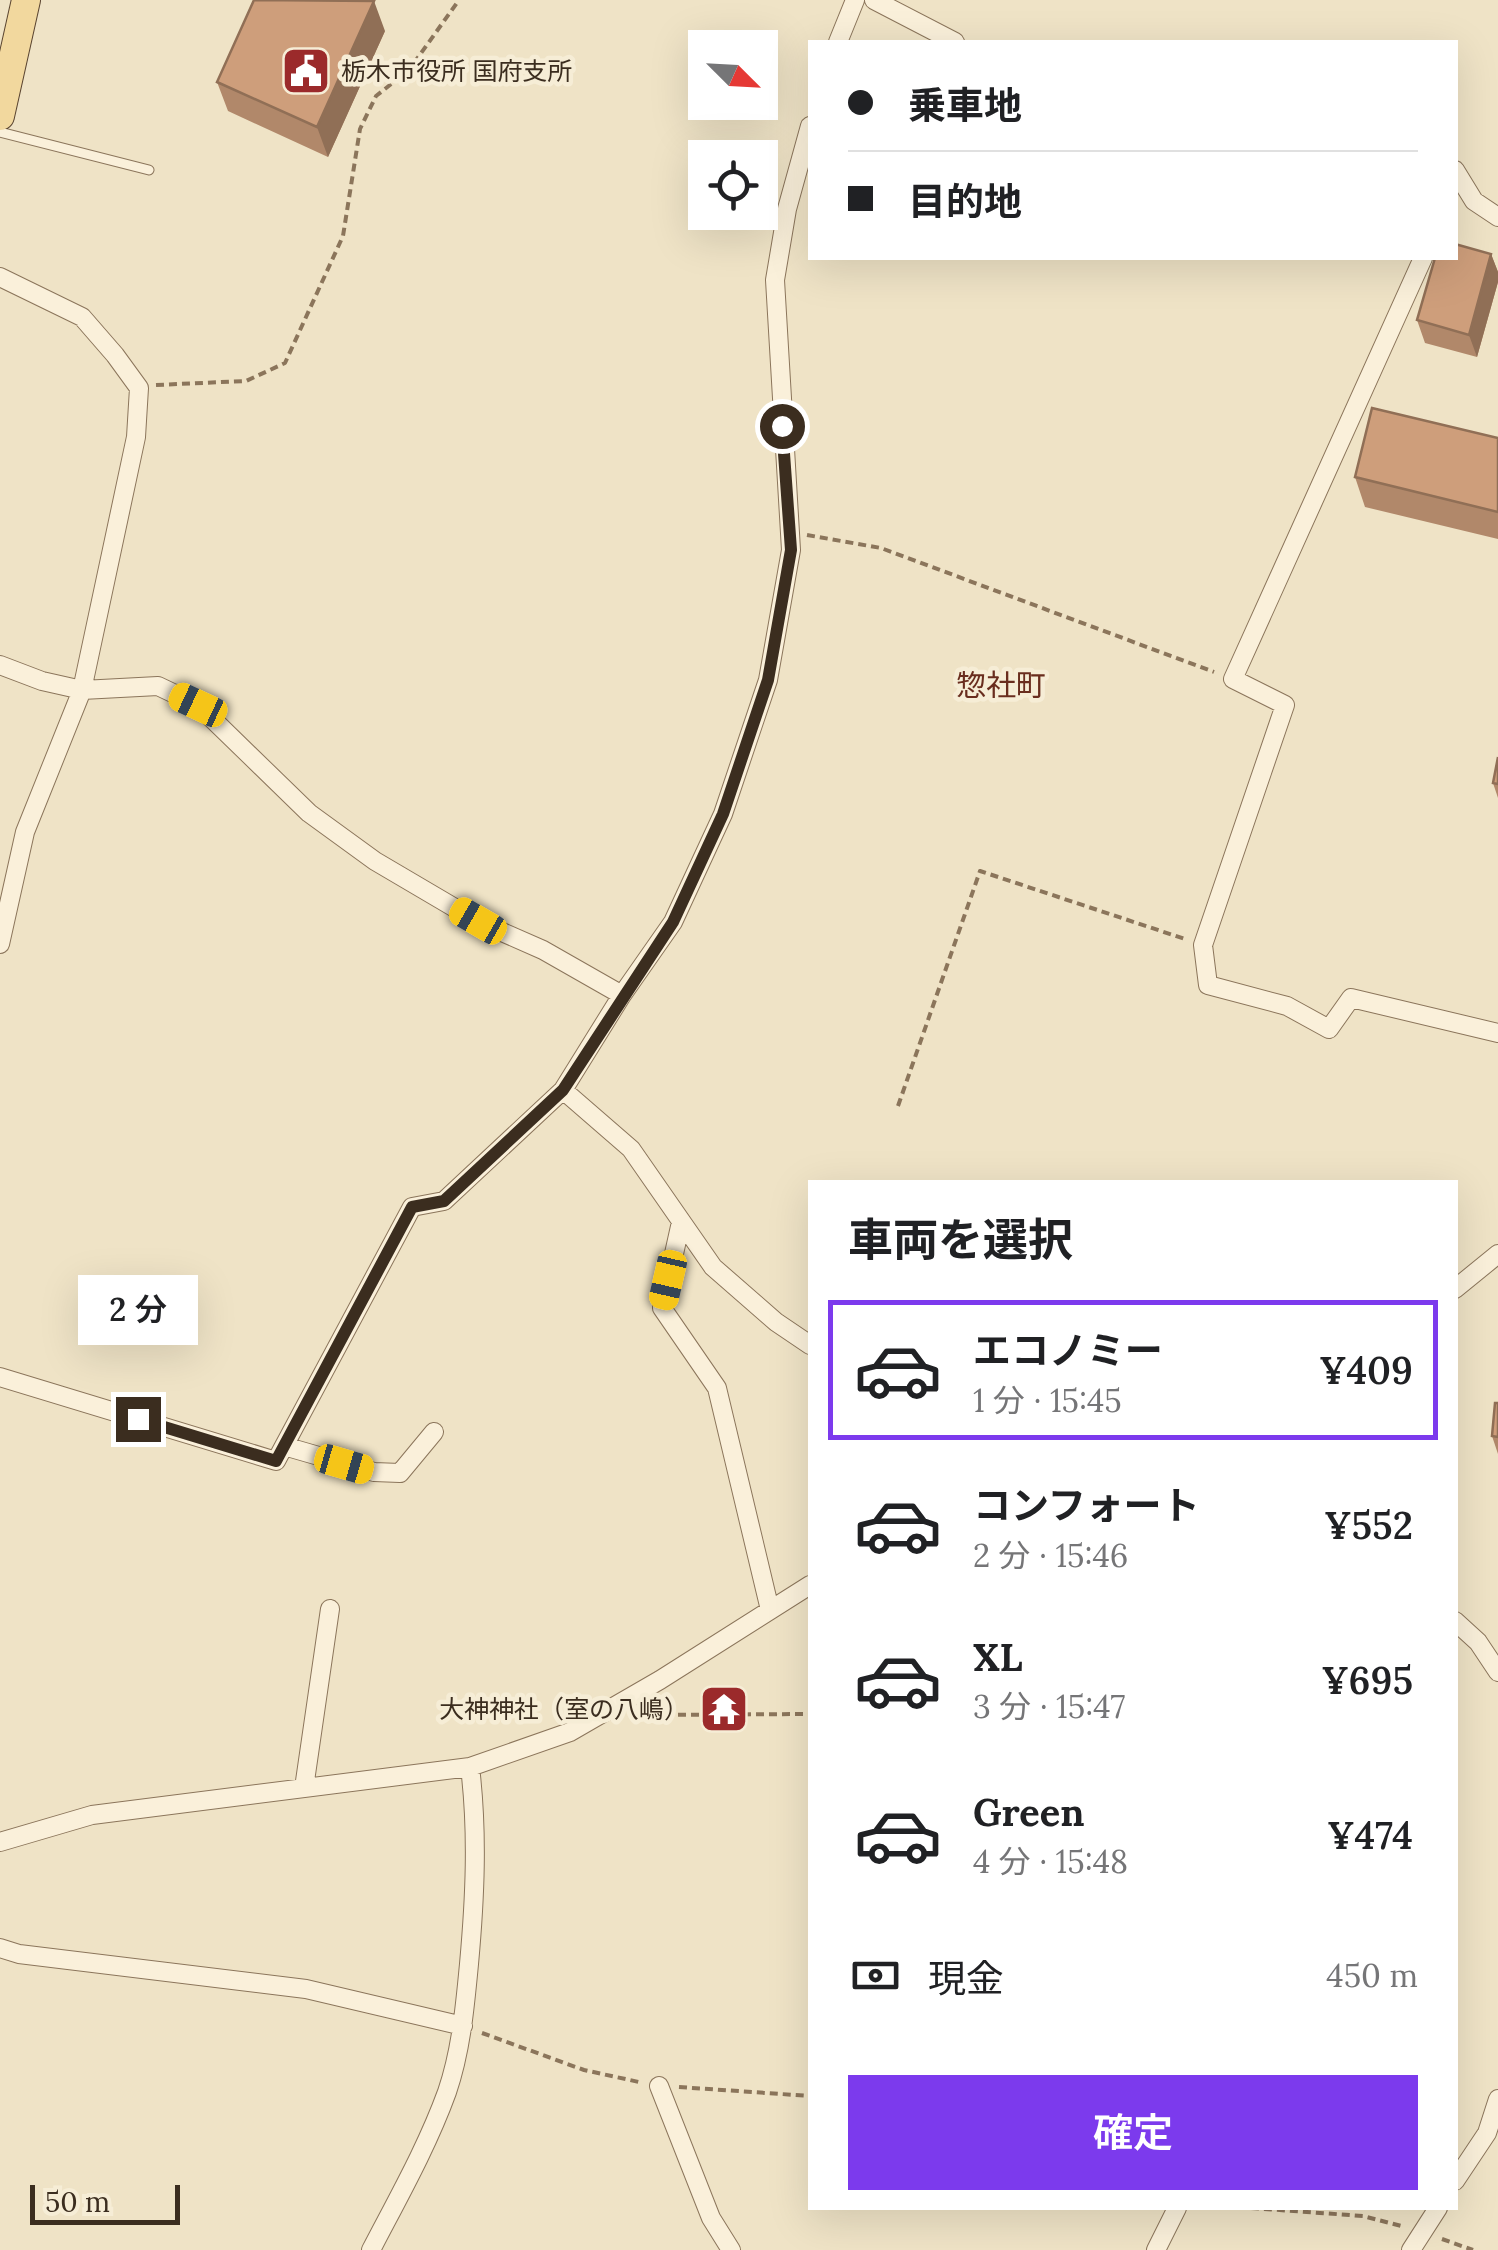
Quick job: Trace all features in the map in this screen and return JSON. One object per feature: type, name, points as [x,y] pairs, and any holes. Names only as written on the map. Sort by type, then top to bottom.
[{"type":"main road","points":[[0,116],[26,0]]},
{"type":"street","points":[[839,40],[855,0]]},
{"type":"street","points":[[874,0],[951,40]]},
{"type":"street","points":[[0,1377],[276,1461],[412,1207],[444,1201],[563,1090],[673,922],[723,814],[768,680],[784,604],[791,550],[775,280],[787,209],[808,133]]},
{"type":"street","points":[[1458,181],[1474,201],[1498,216]]},
{"type":"street","points":[[1423,260],[1232,678],[1286,705],[1204,946],[1208,985],[1287,1006],[1329,1029],[1352,998],[1498,1032]]},
{"type":"street","points":[[0,277],[82,317],[137,386],[136,437],[82,690],[24,832],[0,944]]},
{"type":"street","points":[[0,665],[42,681],[82,690],[158,686],[198,705],[310,814],[374,860],[478,921],[543,950],[622,995]]},
{"type":"street","points":[[563,1090],[631,1149],[713,1267],[776,1322],[808,1344]]},
{"type":"street","points":[[681,1222],[662,1308],[717,1388],[770,1610]]},
{"type":"street","points":[[1458,1286],[1498,1254]]},
{"type":"street","points":[[284,1446],[374,1472],[400,1473],[434,1432]]},
{"type":"street","points":[[0,1842],[92,1816],[470,1766],[570,1732],[808,1585]]},
{"type":"street","points":[[304,1788],[330,1609]]},
{"type":"street","points":[[1458,1624],[1478,1642],[1498,1672]]},
{"type":"street","points":[[371,2250],[412,2174],[447,2090],[463,2026],[475,1858],[476,1820],[470,1766]]},
{"type":"street","points":[[0,1948],[306,1989],[463,2026]]},
{"type":"street","points":[[659,2086],[711,2218],[731,2250]]},
{"type":"street","points":[[1458,2176],[1487,2133],[1498,2099]]},
{"type":"street","points":[[1156,2250],[1176,2210]]},
{"type":"street","points":[[1411,2250],[1437,2210]]},
{"type":"lane","points":[[0,132],[148,170]]},
{"type":"path","points":[[137,386],[246,381],[285,363],[343,236],[360,129],[376,96],[409,70],[458,0]]},
{"type":"path","points":[[789,532],[880,548],[1232,678]]},
{"type":"path","points":[[898,1106],[980,871],[1204,946]]},
{"type":"path","points":[[638,1714],[808,1714]]},
{"type":"path","points":[[463,2026],[584,2070],[659,2086],[808,2096]]},
{"type":"path","points":[[1279,2210],[1363,2216],[1472,2250]]},
{"type":"building","name":"栃木市役所 国府支所","points":[[254,0],[374,1],[317,127],[217,82]]},
{"type":"building","points":[[1458,245],[1491,254],[1469,335],[1417,320],[1434,260],[1458,260]]},
{"type":"building","points":[[1372,408],[1498,438],[1498,512],[1355,477]]},
{"type":"building","points":[[1498,757],[1498,784],[1493,783]]},
{"type":"building","points":[[1498,1403],[1498,1437],[1492,1436]]},
{"type":"place","name":"栃木市役所 国府支所","points":[[306,71]]},
{"type":"place","name":"大神神社（室の八嶋）","points":[[724,1709]]},
{"type":"district","name":"惣社町","points":[[1001,686]]},
{"type":"route","points":[[138,1419],[276,1461],[412,1207],[444,1201],[563,1090],[673,922],[723,814],[768,680],[791,550],[782,426]]}]
